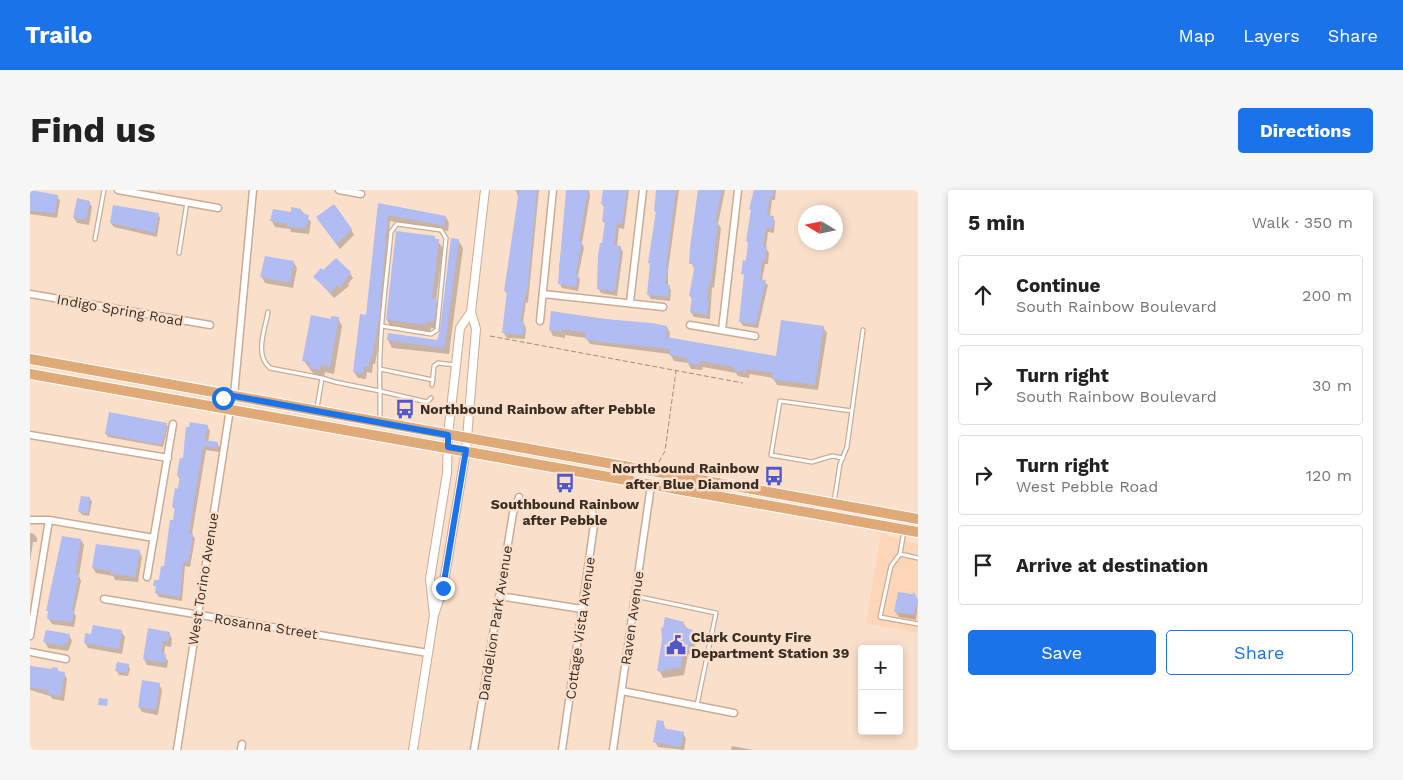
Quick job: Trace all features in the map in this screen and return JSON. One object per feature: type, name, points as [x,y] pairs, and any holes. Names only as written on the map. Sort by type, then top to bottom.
[{"type":"main road","points":[[30,360],[918,519]]},
{"type":"main road","points":[[30,366],[45,369],[71,367]]},
{"type":"main road","points":[[30,374],[466,450],[617,479],[918,532]]},
{"type":"main road","points":[[183,400],[194,396],[218,399],[234,396]]},
{"type":"main road","points":[[230,409],[254,406],[290,411],[313,410]]},
{"type":"main road","points":[[617,479],[626,473],[649,476],[654,472]]},
{"type":"main road","points":[[651,485],[659,480],[681,483],[688,478]]},
{"type":"street","points":[[118,190],[218,208]]},
{"type":"street","points":[[234,396],[253,190]]},
{"type":"street","points":[[339,190],[361,194]]},
{"type":"street","points":[[413,750],[434,615],[443,588],[466,450],[476,329],[471,312],[485,190]]},
{"type":"street","points":[[540,321],[553,190]]},
{"type":"street","points":[[630,302],[644,190]]},
{"type":"street","points":[[722,330],[738,190]]},
{"type":"street","name":"Indigo Spring Road","points":[[30,294],[210,325]]},
{"type":"street","points":[[543,294],[663,307]]},
{"type":"street","points":[[434,615],[430,579],[447,473],[448,435],[460,328],[471,312]]},
{"type":"street","points":[[690,325],[755,336]]},
{"type":"street","name":"West Torino Avenue","points":[[176,750],[230,409]]},
{"type":"street","points":[[147,577],[173,424]]},
{"type":"street","points":[[30,434],[168,458]]},
{"type":"street","name":"Raven Avenue","points":[[614,750],[651,485]]},
{"type":"street","name":"Dandelion Park Avenue","points":[[474,750],[513,513],[520,497]]},
{"type":"street","name":"Cottage Vista Avenue","points":[[562,750],[594,525],[594,517],[590,507]]},
{"type":"street","points":[[30,520],[49,520],[154,538]]},
{"type":"street","points":[[30,636],[49,520]]},
{"type":"street","points":[[499,596],[582,609]]},
{"type":"street","name":"Rosanna Street","points":[[104,599],[428,653]]},
{"type":"street","points":[[30,652],[66,658]]},
{"type":"street","points":[[622,691],[734,713]]},
{"type":"lane","points":[[95,239],[104,190]]},
{"type":"lane","points":[[180,253],[188,202]]},
{"type":"lane","points":[[380,423],[382,326],[391,232],[397,224],[441,230],[446,238],[437,330],[431,334],[382,326]]},
{"type":"lane","points":[[268,312],[261,354],[264,363],[270,368],[415,397],[427,402],[431,398]]},
{"type":"lane","points":[[834,505],[847,447],[863,330]]},
{"type":"lane","points":[[432,385],[434,366],[438,363],[456,365]]},
{"type":"lane","points":[[380,369],[433,380]]},
{"type":"lane","points":[[406,375],[406,380]]},
{"type":"lane","points":[[418,377],[418,382]]},
{"type":"lane","points":[[313,410],[322,378]]},
{"type":"lane","points":[[843,458],[832,456],[812,462],[771,455],[780,401],[852,411]]},
{"type":"lane","points":[[904,530],[900,554],[890,566],[880,617],[918,624]]},
{"type":"lane","points":[[900,554],[918,558]]},
{"type":"lane","points":[[636,596],[716,613],[697,706]]},
{"type":"path","points":[[490,336],[743,383]]},
{"type":"path","points":[[654,472],[665,451],[676,370]]},
{"type":"shaded area","points":[[881,534],[918,544],[918,633],[866,623]]},
{"type":"building","points":[[30,190],[58,195],[55,213],[30,211]]},
{"type":"building","points":[[519,190],[537,190],[528,285],[520,321],[524,321],[523,335],[502,333],[507,291],[504,291]]},
{"type":"building","points":[[566,190],[588,190],[579,241],[582,242],[576,273],[578,274],[576,287],[558,284]]},
{"type":"building","points":[[603,190],[627,190],[622,224],[617,223],[614,245],[621,246],[615,291],[597,289],[598,256],[605,222],[602,221],[604,205],[601,204]]},
{"type":"building","points":[[656,190],[676,190],[666,268],[668,268],[665,284],[670,285],[668,297],[647,295],[650,263],[648,263],[656,212],[654,211]]},
{"type":"building","points":[[698,190],[722,190],[715,221],[718,222],[711,283],[709,282],[707,315],[690,312],[692,296],[689,296],[695,264],[689,264],[690,247]]},
{"type":"building","points":[[754,190],[774,190],[773,196],[770,196],[767,215],[774,216],[772,228],[766,228],[763,247],[767,247],[765,260],[762,260],[760,279],[766,280],[756,324],[739,322],[744,274],[741,274],[743,260],[746,261],[748,242],[746,241],[751,210],[749,209]]},
{"type":"building","points":[[77,198],[90,201],[86,220],[73,218]]},
{"type":"building","points":[[378,203],[446,216],[445,226],[388,215],[379,319],[372,359],[370,358],[369,367],[364,367],[363,374],[353,372],[360,314],[366,315]]},
{"type":"building","points":[[334,204],[352,229],[336,244],[316,217]]},
{"type":"building","points":[[113,205],[159,213],[155,233],[110,223]]},
{"type":"building","points":[[291,207],[301,209],[301,213],[309,215],[306,228],[287,227],[287,224],[270,221],[273,209],[291,212]]},
{"type":"building","points":[[396,231],[435,236],[435,239],[439,239],[432,298],[437,299],[434,322],[427,321],[426,325],[386,320]]},
{"type":"building","points":[[451,238],[459,239],[445,346],[442,348],[387,340],[388,333],[437,340],[440,330]]},
{"type":"building","points":[[265,256],[294,261],[290,283],[260,277]]},
{"type":"building","points":[[336,258],[351,272],[340,288],[337,285],[331,293],[313,277],[321,268],[323,270]]},
{"type":"building","points":[[551,311],[667,326],[666,337],[776,356],[781,320],[824,326],[815,385],[772,379],[773,373],[747,369],[746,372],[733,370],[734,367],[700,361],[699,365],[687,363],[687,358],[669,355],[670,349],[601,342],[585,339],[586,333],[562,329],[562,332],[549,330]]},
{"type":"building","points":[[311,315],[331,319],[331,316],[339,317],[330,367],[321,365],[320,370],[309,368],[310,363],[302,361]]},
{"type":"building","points":[[109,412],[167,423],[163,441],[161,444],[150,443],[105,434]]},
{"type":"building","points":[[190,422],[208,425],[205,440],[218,442],[217,448],[204,446],[202,453],[189,533],[193,534],[192,542],[188,563],[183,562],[180,597],[155,593],[156,586],[153,586],[154,580],[159,580],[161,566],[164,566],[170,520],[173,520],[175,507],[172,507],[175,488],[178,489],[180,476],[177,476],[178,468],[180,458],[183,458],[186,427],[189,427]]},
{"type":"building","points":[[81,496],[90,497],[88,513],[78,512]]},
{"type":"building","points":[[62,536],[81,539],[76,570],[76,574],[79,575],[72,610],[74,610],[72,622],[47,619],[48,611],[46,611]]},
{"type":"building","points":[[96,544],[140,550],[135,577],[111,574],[111,571],[92,568]]},
{"type":"building","points":[[898,592],[912,594],[914,592],[918,600],[914,615],[894,612]]},
{"type":"building","name":"Clark County Fire Department Station 39","points":[[665,617],[684,622],[683,627],[693,630],[690,649],[684,647],[681,668],[664,669],[663,672],[657,671],[662,640],[661,627],[663,628]]},
{"type":"building","points":[[93,625],[122,630],[119,649],[84,643],[85,633],[91,634]]},
{"type":"building","points":[[148,628],[170,632],[168,642],[163,641],[161,653],[166,654],[165,663],[143,659]]},
{"type":"building","points":[[46,630],[70,634],[68,642],[66,642],[65,646],[43,642]]},
{"type":"building","points":[[117,662],[129,664],[127,673],[115,671]]},
{"type":"building","points":[[30,666],[58,668],[58,671],[65,672],[61,696],[48,694],[49,691],[30,687]]},
{"type":"building","points":[[142,680],[160,683],[156,710],[138,707]]},
{"type":"building","points":[[99,698],[108,699],[107,706],[98,705]]},
{"type":"building","points":[[657,720],[664,721],[663,728],[684,732],[681,747],[653,742]]},
{"type":"place","name":"Northbound Rainbow after Pebble","points":[[405,409]]},
{"type":"place","name":"Northbound Rainbow after Blue Diamond","points":[[774,476]]},
{"type":"place","name":"Southbound Rainbow after Pebble","points":[[565,483]]},
{"type":"place","name":"Clark County Fire Department Station 39","points":[[676,645]]},
{"type":"route","points":[[223,398],[234,396],[448,435],[448,447],[466,450],[443,588]]}]
